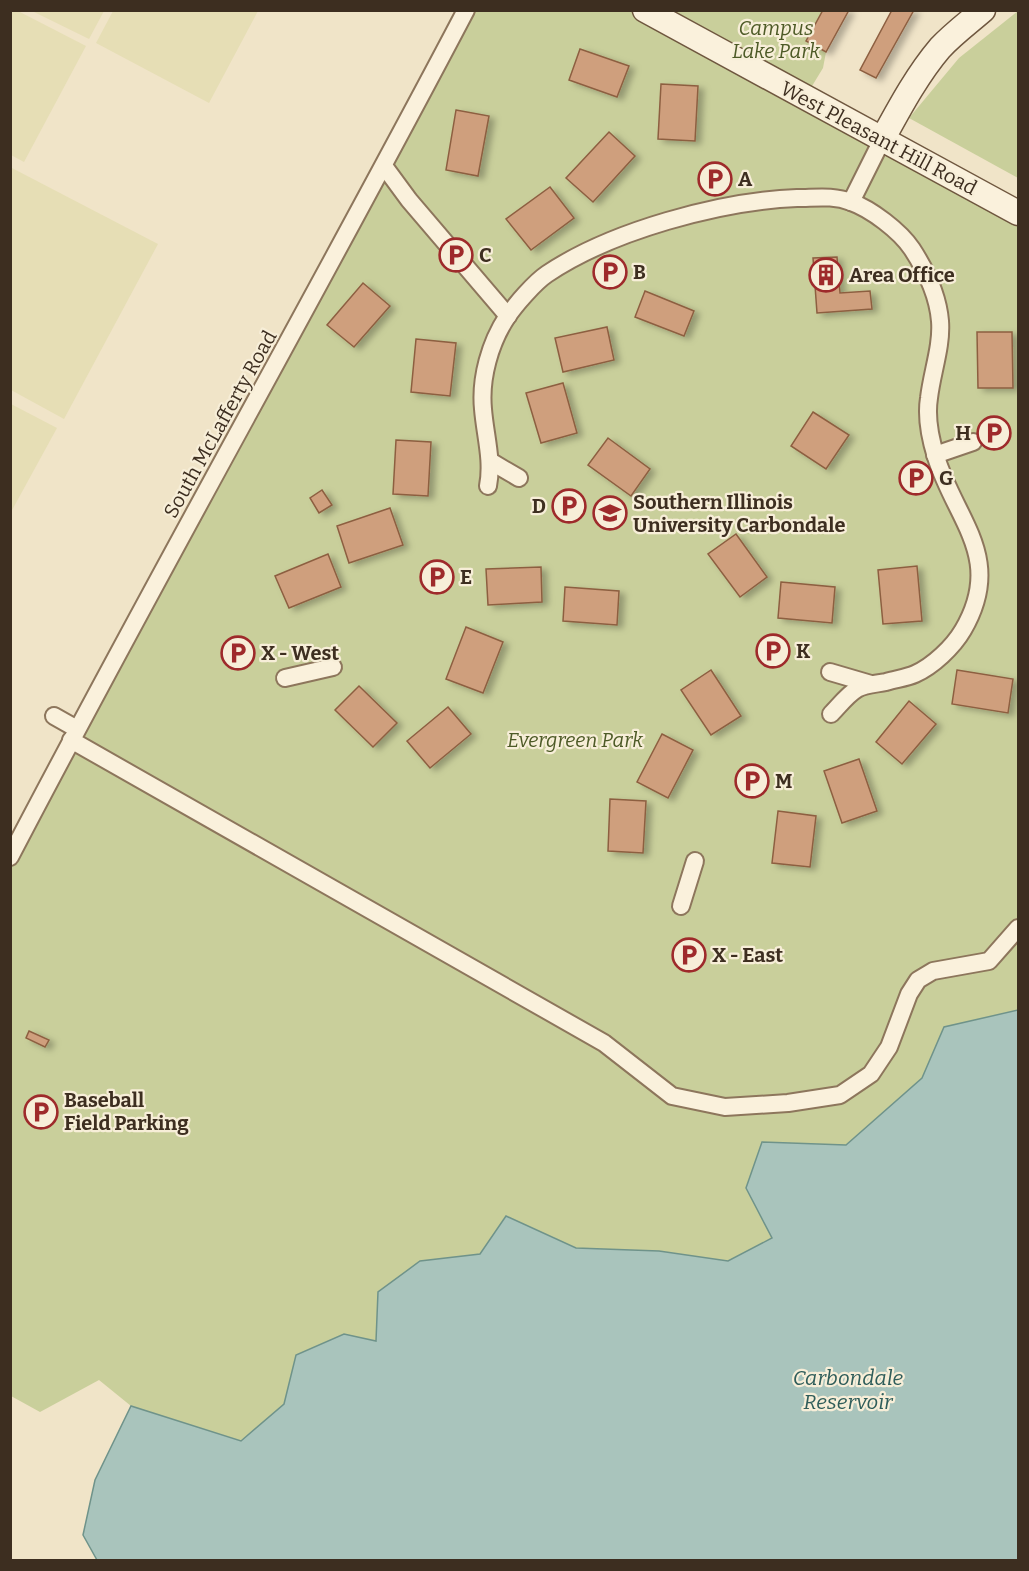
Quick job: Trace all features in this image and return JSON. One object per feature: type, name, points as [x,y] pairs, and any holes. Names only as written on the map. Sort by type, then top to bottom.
[{"type":"street","name":"South McLafferty Road","points":[[10,857],[74,734],[384,166],[466,10]]},
{"type":"street","name":"West Pleasant Hill Road","points":[[645,10],[1018,213]]},
{"type":"street","points":[[851,202],[882,140],[935,55],[983,10]]},
{"type":"street","points":[[384,166],[409,200],[508,316]]},
{"type":"street","points":[[488,486],[491,474],[483,406],[486,367],[508,316],[544,276],[606,242],[668,221],[741,204],[777,199],[829,197],[851,202],[880,219],[906,242],[921,266],[936,299],[940,321],[928,400],[929,425],[935,455],[943,477],[964,518],[977,552],[980,567],[972,614],[951,647],[915,674],[856,690],[831,714]]},
{"type":"street","points":[[935,455],[973,442]]},
{"type":"street","points":[[490,461],[519,478]]},
{"type":"street","points":[[285,678],[333,667]]},
{"type":"street","points":[[830,672],[875,684]]},
{"type":"street","points":[[54,716],[74,734],[604,1043],[672,1096],[726,1107],[788,1103],[840,1095],[871,1074],[889,1047],[909,994],[918,980],[933,971],[989,961],[1018,928]]},
{"type":"street","points":[[681,906],[695,861]]},
{"type":"shaded area","points":[[11,10],[18,11],[86,46],[24,162],[11,155]]},
{"type":"shaded area","points":[[32,11],[104,11],[89,39]]},
{"type":"shaded area","points":[[113,11],[258,11],[209,103],[96,43]]},
{"type":"shaded area","points":[[10,167],[158,244],[64,419],[11,390]]},
{"type":"shaded area","points":[[11,404],[57,428],[11,512]]},
{"type":"green space","name":"Evergreen Park","points":[[466,11],[645,11],[1018,213],[1018,1010],[944,1027],[922,1078],[846,1145],[762,1142],[746,1188],[773,1238],[728,1261],[659,1251],[576,1248],[506,1216],[480,1254],[420,1261],[377,1341],[296,1355],[284,1404],[241,1441],[131,1406],[99,1380],[40,1412],[11,1396],[10,857]]},
{"type":"green space","name":"Campus Lake Park","points":[[661,11],[823,11],[806,41],[826,52],[823,68],[809,91]]},
{"type":"green space","points":[[1018,11],[1018,178],[909,118],[959,58]]},
{"type":"water","name":"Carbondale Reservoir","points":[[1018,1010],[1018,1560],[97,1560],[83,1535],[95,1480],[131,1406],[241,1441],[284,1404],[296,1355],[344,1334],[376,1341],[378,1292],[420,1261],[480,1254],[506,1216],[576,1248],[659,1251],[728,1261],[772,1238],[746,1188],[762,1142],[846,1145],[922,1078],[944,1027]]},
{"type":"building","points":[[823,10],[849,10],[826,52],[806,41]]},
{"type":"building","points":[[892,10],[914,10],[876,78],[860,70]]},
{"type":"building","points":[[580,49],[629,66],[617,97],[569,80]]},
{"type":"building","points":[[661,84],[698,86],[695,141],[658,139]]},
{"type":"building","points":[[456,110],[489,116],[478,176],[446,170]]},
{"type":"building","points":[[609,132],[635,156],[593,202],[566,178]]},
{"type":"building","points":[[550,187],[574,218],[531,250],[506,219]]},
{"type":"building","name":"Area Office","points":[[837,257],[840,293],[870,291],[872,309],[817,313],[813,258]]},
{"type":"building","points":[[363,283],[390,306],[354,347],[327,325]]},
{"type":"building","points":[[645,291],[694,311],[684,336],[635,317]]},
{"type":"building","points":[[607,327],[614,360],[563,372],[555,338]]},
{"type":"building","points":[[977,332],[1012,332],[1013,388],[978,388]]},
{"type":"building","points":[[416,339],[456,343],[450,396],[411,392]]},
{"type":"building","points":[[563,383],[577,433],[541,443],[526,393]]},
{"type":"building","points":[[813,412],[849,435],[826,469],[791,446]]},
{"type":"building","points":[[608,438],[650,469],[631,496],[588,465]]},
{"type":"building","points":[[396,440],[431,442],[428,496],[393,494]]},
{"type":"building","points":[[322,490],[332,505],[319,513],[310,498]]},
{"type":"building","points":[[390,508],[403,545],[349,563],[337,526]]},
{"type":"building","points":[[736,534],[767,577],[740,597],[708,554]]},
{"type":"building","points":[[328,554],[341,587],[289,608],[275,576]]},
{"type":"building","points":[[917,566],[922,621],[883,624],[878,570]]},
{"type":"building","points":[[541,567],[542,602],[488,605],[486,569]]},
{"type":"building","points":[[781,582],[835,587],[832,623],[778,618]]},
{"type":"building","points":[[565,587],[619,591],[617,625],[563,621]]},
{"type":"building","points":[[466,627],[503,642],[483,693],[446,679]]},
{"type":"building","points":[[711,670],[741,716],[711,735],[681,690]]},
{"type":"building","points":[[957,670],[1013,679],[1008,713],[952,704]]},
{"type":"building","points":[[359,686],[397,723],[373,747],[335,710]]},
{"type":"building","points":[[909,701],[936,724],[902,764],[876,742]]},
{"type":"building","points":[[448,707],[471,734],[430,768],[407,741]]},
{"type":"building","points":[[662,734],[693,750],[668,798],[637,782]]},
{"type":"building","points":[[859,759],[877,811],[842,823],[824,771]]},
{"type":"building","points":[[610,799],[646,801],[643,853],[608,851]]},
{"type":"building","points":[[778,811],[816,816],[810,867],[772,863]]},
{"type":"building","points":[[29,1031],[49,1040],[45,1047],[26,1038]]},
{"type":"place","name":"A","points":[[715,179]]},
{"type":"place","name":"C","points":[[456,255]]},
{"type":"place","name":"B","points":[[610,272]]},
{"type":"place","name":"Area Office","points":[[826,275]]},
{"type":"place","name":"H","points":[[994,433]]},
{"type":"place","name":"G","points":[[916,478]]},
{"type":"place","name":"D","points":[[569,506]]},
{"type":"place","name":"Southern Illinois University Carbondale","points":[[610,513]]},
{"type":"place","name":"E","points":[[437,577]]},
{"type":"place","name":"K","points":[[773,651]]},
{"type":"place","name":"X - West","points":[[238,653]]},
{"type":"place","name":"M","points":[[752,781]]},
{"type":"place","name":"X - East","points":[[689,955]]},
{"type":"place","name":"Baseball Field Parking","points":[[41,1112]]}]
